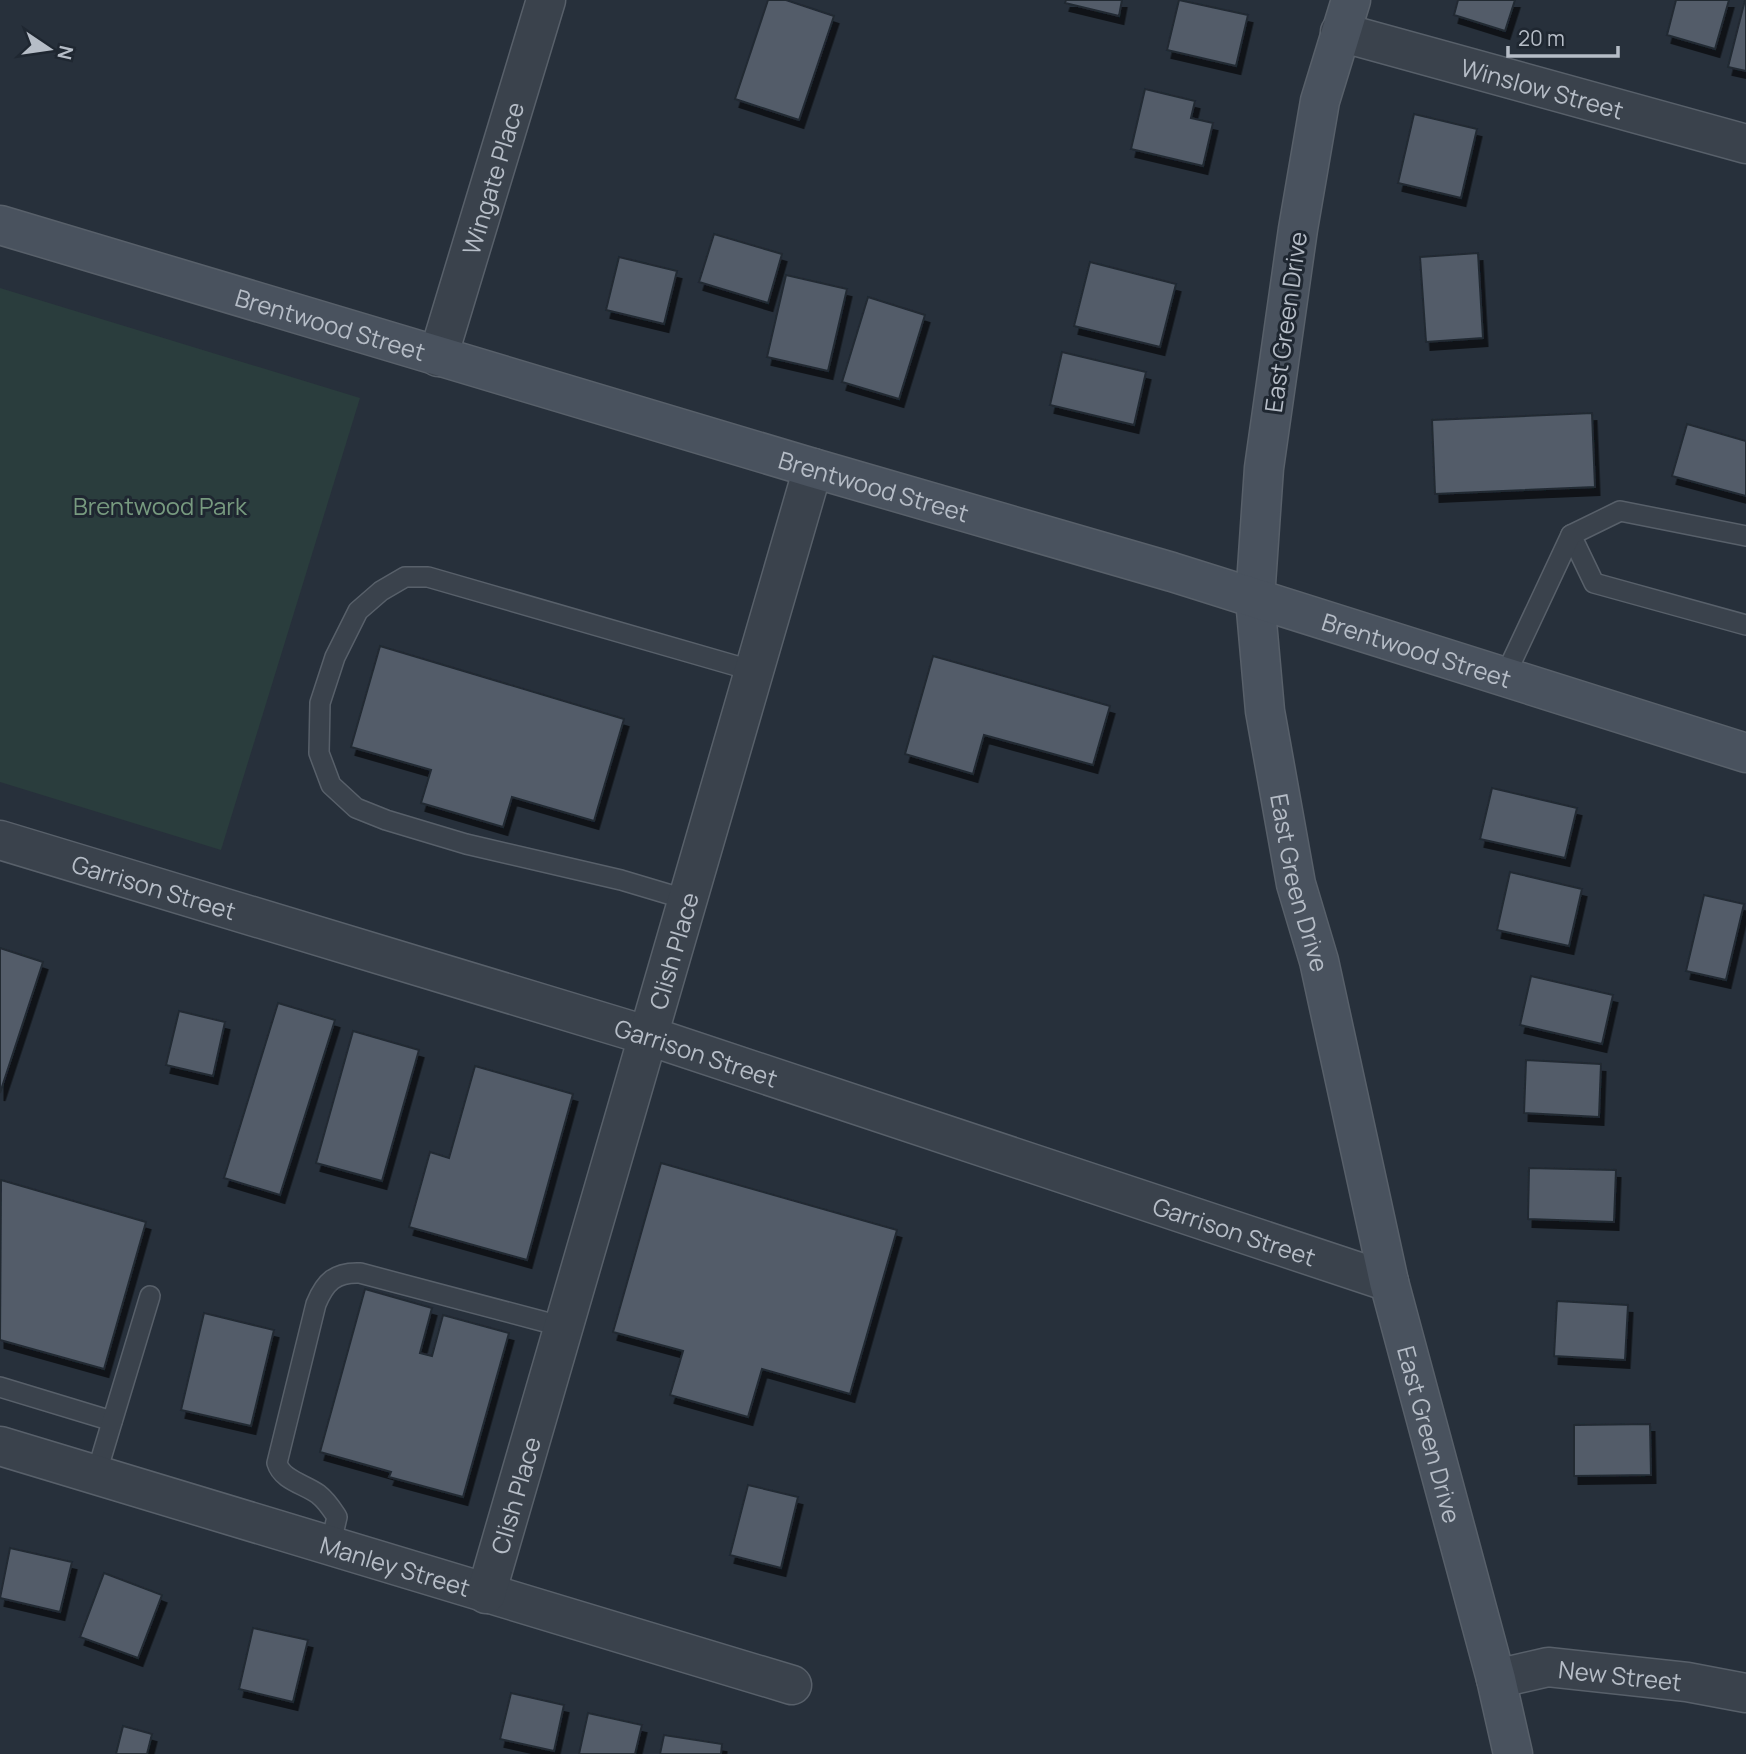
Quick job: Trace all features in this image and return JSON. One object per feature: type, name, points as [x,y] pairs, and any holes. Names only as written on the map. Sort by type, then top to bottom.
[{"type":"main road","name":"East Green Drive","points":[[1346,16],[1320,101],[1298,229],[1264,468],[1255,599],[1265,710],[1296,884],[1319,961],[1389,1282],[1496,1679],[1513,1754]]},
{"type":"main road","name":"Brentwood Street","points":[[0,225],[438,357],[1172,572],[1746,753]]},
{"type":"street","name":"Wingate Place","points":[[438,357],[546,0]]},
{"type":"street","name":"Winslow Street","points":[[1346,16],[1746,144]]},
{"type":"street","name":"Clish Place","points":[[486,1594],[813,468]]},
{"type":"street","name":"Garrison Street","points":[[0,840],[649,1036],[1389,1282]]},
{"type":"street","name":"Manley Street","points":[[0,1446],[792,1685]]},
{"type":"street","name":"New Street","points":[[1496,1679],[1548,1667],[1687,1682],[1746,1693]]},
{"type":"lane","points":[[1504,678],[1571,535],[1620,511],[1746,536]]},
{"type":"lane","points":[[1571,535],[1594,583],[1746,625]]},
{"type":"lane","points":[[688,901],[621,880],[466,844],[356,808],[331,785],[319,753],[320,703],[335,657],[358,611],[381,591],[405,577],[428,578],[754,671]]},
{"type":"lane","points":[[330,1547],[337,1517],[328,1503],[283,1474],[277,1463],[316,1304],[322,1289],[331,1279],[346,1272],[360,1273],[564,1327]]},
{"type":"lane","points":[[96,1475],[149,1296]]},
{"type":"lane","points":[[0,1387],[113,1421]]},
{"type":"green space","name":"Brentwood Park","points":[[0,288],[360,398],[221,850],[0,782]]},
{"type":"building","points":[[768,0],[786,0],[834,16],[799,120],[735,99]]},
{"type":"building","points":[[1066,0],[1122,0],[1119,16],[1065,3]]},
{"type":"building","points":[[1179,0],[1248,15],[1236,66],[1167,50]]},
{"type":"building","points":[[1458,0],[1515,0],[1505,31],[1454,15]]},
{"type":"building","points":[[1676,0],[1729,0],[1715,49],[1667,35]]},
{"type":"building","points":[[1746,0],[1746,71],[1728,67]]},
{"type":"building","points":[[1145,89],[1195,101],[1191,118],[1213,123],[1203,166],[1131,149]]},
{"type":"building","points":[[1414,114],[1477,129],[1461,198],[1398,183]]},
{"type":"building","points":[[714,234],[782,254],[768,303],[699,282]]},
{"type":"building","points":[[1478,253],[1483,338],[1426,342],[1420,257]]},
{"type":"building","points":[[619,257],[677,271],[664,324],[606,310]]},
{"type":"building","points":[[1090,262],[1176,284],[1160,347],[1074,326]]},
{"type":"building","points":[[786,275],[847,289],[828,371],[767,357]]},
{"type":"building","points":[[868,297],[925,315],[899,399],[842,382]]},
{"type":"building","points":[[1062,352],[1146,372],[1134,425],[1050,405]]},
{"type":"building","points":[[1592,413],[1595,487],[1435,494],[1432,420]]},
{"type":"building","points":[[1687,424],[1746,441],[1746,496],[1672,476]]},
{"type":"building","points":[[380,646],[624,719],[594,821],[512,797],[503,827],[421,803],[431,770],[351,747]]},
{"type":"building","points":[[933,656],[1110,706],[1093,765],[984,735],[973,774],[905,754]]},
{"type":"building","points":[[1492,788],[1577,808],[1565,858],[1480,839]]},
{"type":"building","points":[[1510,872],[1582,889],[1569,946],[1497,930]]},
{"type":"building","points":[[1704,895],[1744,904],[1726,980],[1686,971]]},
{"type":"building","points":[[0,948],[43,962],[0,1093]]},
{"type":"building","points":[[1531,976],[1613,995],[1602,1044],[1520,1025]]},
{"type":"building","points":[[278,1003],[335,1020],[280,1195],[224,1178]]},
{"type":"building","points":[[179,1011],[225,1022],[213,1076],[166,1065]]},
{"type":"building","points":[[353,1031],[419,1050],[382,1181],[316,1163]]},
{"type":"building","points":[[1526,1060],[1601,1064],[1599,1117],[1524,1113]]},
{"type":"building","points":[[475,1066],[573,1094],[527,1260],[409,1227],[430,1152],[449,1158]]},
{"type":"building","points":[[661,1163],[897,1230],[850,1394],[762,1369],[748,1417],[670,1395],[683,1351],[613,1332]]},
{"type":"building","points":[[1529,1168],[1616,1170],[1614,1222],[1528,1219]]},
{"type":"building","points":[[1,1180],[146,1222],[104,1369],[0,1340]]},
{"type":"building","points":[[365,1289],[432,1308],[420,1353],[432,1356],[443,1315],[509,1333],[463,1497],[389,1477],[391,1472],[320,1452]]},
{"type":"building","points":[[1557,1301],[1628,1305],[1625,1360],[1554,1356]]},
{"type":"building","points":[[204,1313],[274,1330],[251,1426],[181,1410]]},
{"type":"building","points":[[1650,1424],[1651,1475],[1574,1476],[1574,1425]]},
{"type":"building","points":[[748,1485],[798,1497],[781,1568],[730,1555]]},
{"type":"building","points":[[10,1548],[72,1562],[60,1612],[0,1598]]},
{"type":"building","points":[[104,1573],[162,1595],[138,1658],[80,1637]]},
{"type":"building","points":[[253,1628],[308,1640],[293,1702],[239,1689]]},
{"type":"building","points":[[511,1693],[564,1705],[554,1751],[500,1739]]},
{"type":"building","points":[[588,1713],[642,1725],[635,1754],[579,1754]]},
{"type":"building","points":[[123,1726],[152,1734],[147,1754],[116,1754]]},
{"type":"building","points":[[664,1735],[722,1744],[721,1754],[660,1754]]}]
